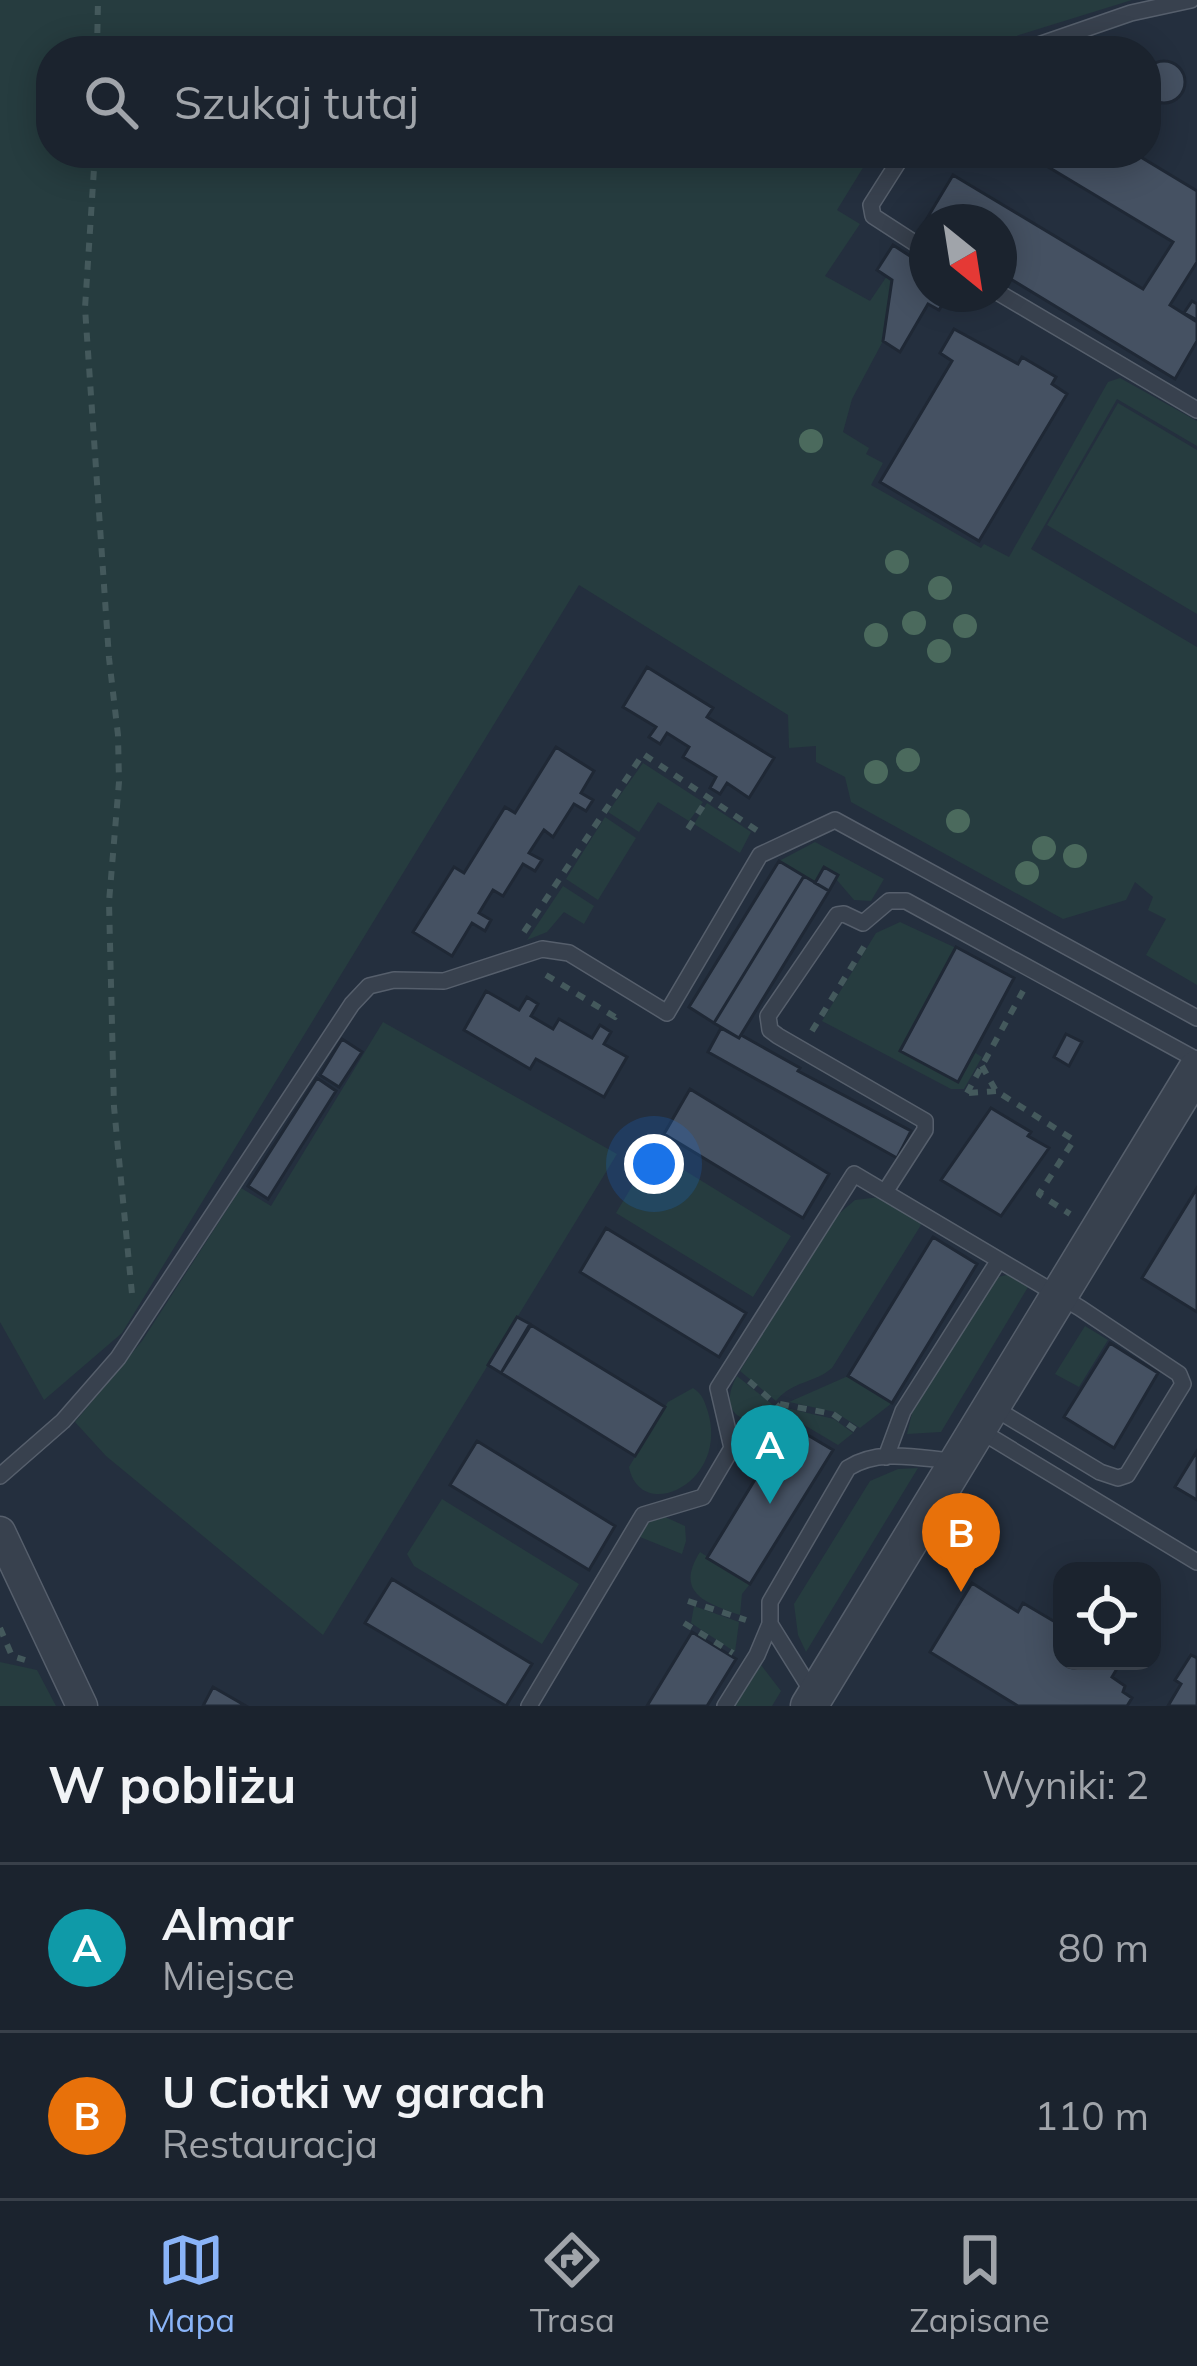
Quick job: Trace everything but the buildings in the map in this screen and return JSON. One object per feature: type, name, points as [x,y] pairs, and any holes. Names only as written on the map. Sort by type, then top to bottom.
[{"type":"street","points":[[818,1703],[1197,1064]]},
{"type":"street","points":[[0,1532],[82,1706]]},
{"type":"lane","points":[[1064,36],[1131,13],[1191,0]]},
{"type":"lane","points":[[894,168],[871,205],[873,216],[909,239]]},
{"type":"lane","points":[[1017,304],[1197,410]]},
{"type":"lane","points":[[0,1476],[63,1421],[118,1358],[352,1004],[369,986],[394,980],[444,980],[542,949],[557,950],[668,1013],[760,855],[835,820],[1197,1018]]},
{"type":"lane","points":[[885,1192],[926,1130],[925,1121],[770,1030],[768,1016],[837,915],[862,923],[898,899],[1197,1064]]},
{"type":"lane","points":[[529,1706],[644,1515],[703,1497],[732,1448],[718,1388],[854,1174],[1179,1373],[1182,1389],[1127,1474],[1118,1478],[984,1418]]},
{"type":"lane","points":[[886,1456],[903,1411],[999,1260]]},
{"type":"lane","points":[[984,1418],[1197,1562]]},
{"type":"lane","points":[[725,1706],[770,1624],[773,1593],[848,1468],[886,1456],[958,1462]]},
{"type":"lane","points":[[770,1624],[818,1703]]},
{"type":"path","points":[[97,36],[98,0]]},
{"type":"path","points":[[94,168],[85,308],[118,735],[109,902],[114,1107],[134,1290],[127,1308]]},
{"type":"path","points":[[520,939],[643,754],[754,828]]},
{"type":"path","points":[[688,829],[708,798]]},
{"type":"path","points":[[801,1050],[872,933]]},
{"type":"path","points":[[996,1091],[967,1093],[1028,982]]},
{"type":"path","points":[[982,1066],[996,1091],[1074,1140],[1039,1194],[1078,1220]]},
{"type":"path","points":[[732,1368],[779,1406],[833,1414],[860,1433]]},
{"type":"path","points":[[688,1601],[746,1619]]},
{"type":"path","points":[[684,1623],[741,1658]]},
{"type":"path","points":[[0,1628],[7,1644]]},
{"type":"green space","points":[[0,0],[1132,0],[1017,36],[36,36],[36,168],[863,168],[837,210],[860,224],[825,276],[870,301],[887,276],[892,280],[883,341],[852,399],[843,432],[883,463],[871,485],[981,548],[984,544],[1009,557],[1108,382],[1120,378],[1197,421],[1197,446],[1117,399],[1031,549],[1197,647],[1197,985],[1146,955],[1166,919],[1148,910],[1153,897],[1135,882],[1126,900],[1063,919],[851,802],[845,777],[816,762],[816,746],[789,748],[788,715],[579,585],[122,1333],[44,1400],[0,1322]]},
{"type":"green space","points":[[1118,403],[1197,450],[1197,614],[1047,525]]},
{"type":"green space","points":[[643,763],[703,802],[689,821],[658,802],[639,832],[608,812]]},
{"type":"green space","points":[[707,803],[751,832],[740,853],[694,824]]},
{"type":"green space","points":[[605,817],[636,838],[598,900],[566,879]]},
{"type":"green space","points":[[815,842],[884,879],[871,901],[854,900],[836,879],[838,874],[825,867],[815,883],[779,861]]},
{"type":"green space","points":[[563,886],[594,906],[584,924],[564,912],[547,932],[527,940]]},
{"type":"green space","points":[[900,922],[956,948],[900,1051],[957,1082],[974,1052],[982,1057],[964,1089],[951,1089],[822,1021],[876,933]]},
{"type":"green space","points":[[383,1022],[617,1154],[323,1635],[106,1456],[75,1422],[142,1341],[241,1188],[271,1206]]},
{"type":"green space","points":[[653,1151],[791,1236],[753,1297],[616,1213]]},
{"type":"green space","points":[[880,1197],[921,1225],[832,1368],[776,1401],[740,1371],[834,1218],[855,1200]]},
{"type":"green space","points":[[1011,1274],[1028,1287],[941,1432],[907,1434],[912,1413],[994,1278]]},
{"type":"green space","points":[[1085,1326],[1108,1340],[1079,1387],[1055,1374]]},
{"type":"green space","points":[[737,1376],[773,1405],[761,1420],[742,1418],[732,1408],[730,1393]]},
{"type":"green space","points":[[848,1376],[892,1403],[860,1428],[835,1412],[789,1402]]},
{"type":"green space","points":[[693,1388],[708,1412],[711,1437],[706,1459],[680,1488],[649,1493],[636,1484],[629,1467],[668,1402]]},
{"type":"green space","points":[[786,1408],[834,1419],[853,1433],[838,1445],[784,1413]]},
{"type":"green space","points":[[918,1468],[806,1652],[798,1635],[794,1604],[870,1481],[898,1469]]},
{"type":"green space","points":[[442,1499],[579,1584],[542,1644],[414,1566],[407,1554]]},
{"type":"green space","points":[[663,1516],[685,1526],[682,1554],[640,1537],[649,1522]]},
{"type":"green space","points":[[700,1552],[750,1584],[742,1594],[740,1615],[706,1601],[692,1587],[690,1577]]},
{"type":"green space","points":[[694,1606],[739,1622],[735,1652],[691,1623]]},
{"type":"green space","points":[[758,1661],[781,1691],[772,1706],[731,1706]]},
{"type":"green space","points":[[0,1662],[37,1670],[56,1706],[0,1706]]},
{"type":"place","name":"Almar","points":[[770,1504]]},
{"type":"place","name":"U Ciotki w garach","points":[[961,1592]]}]
